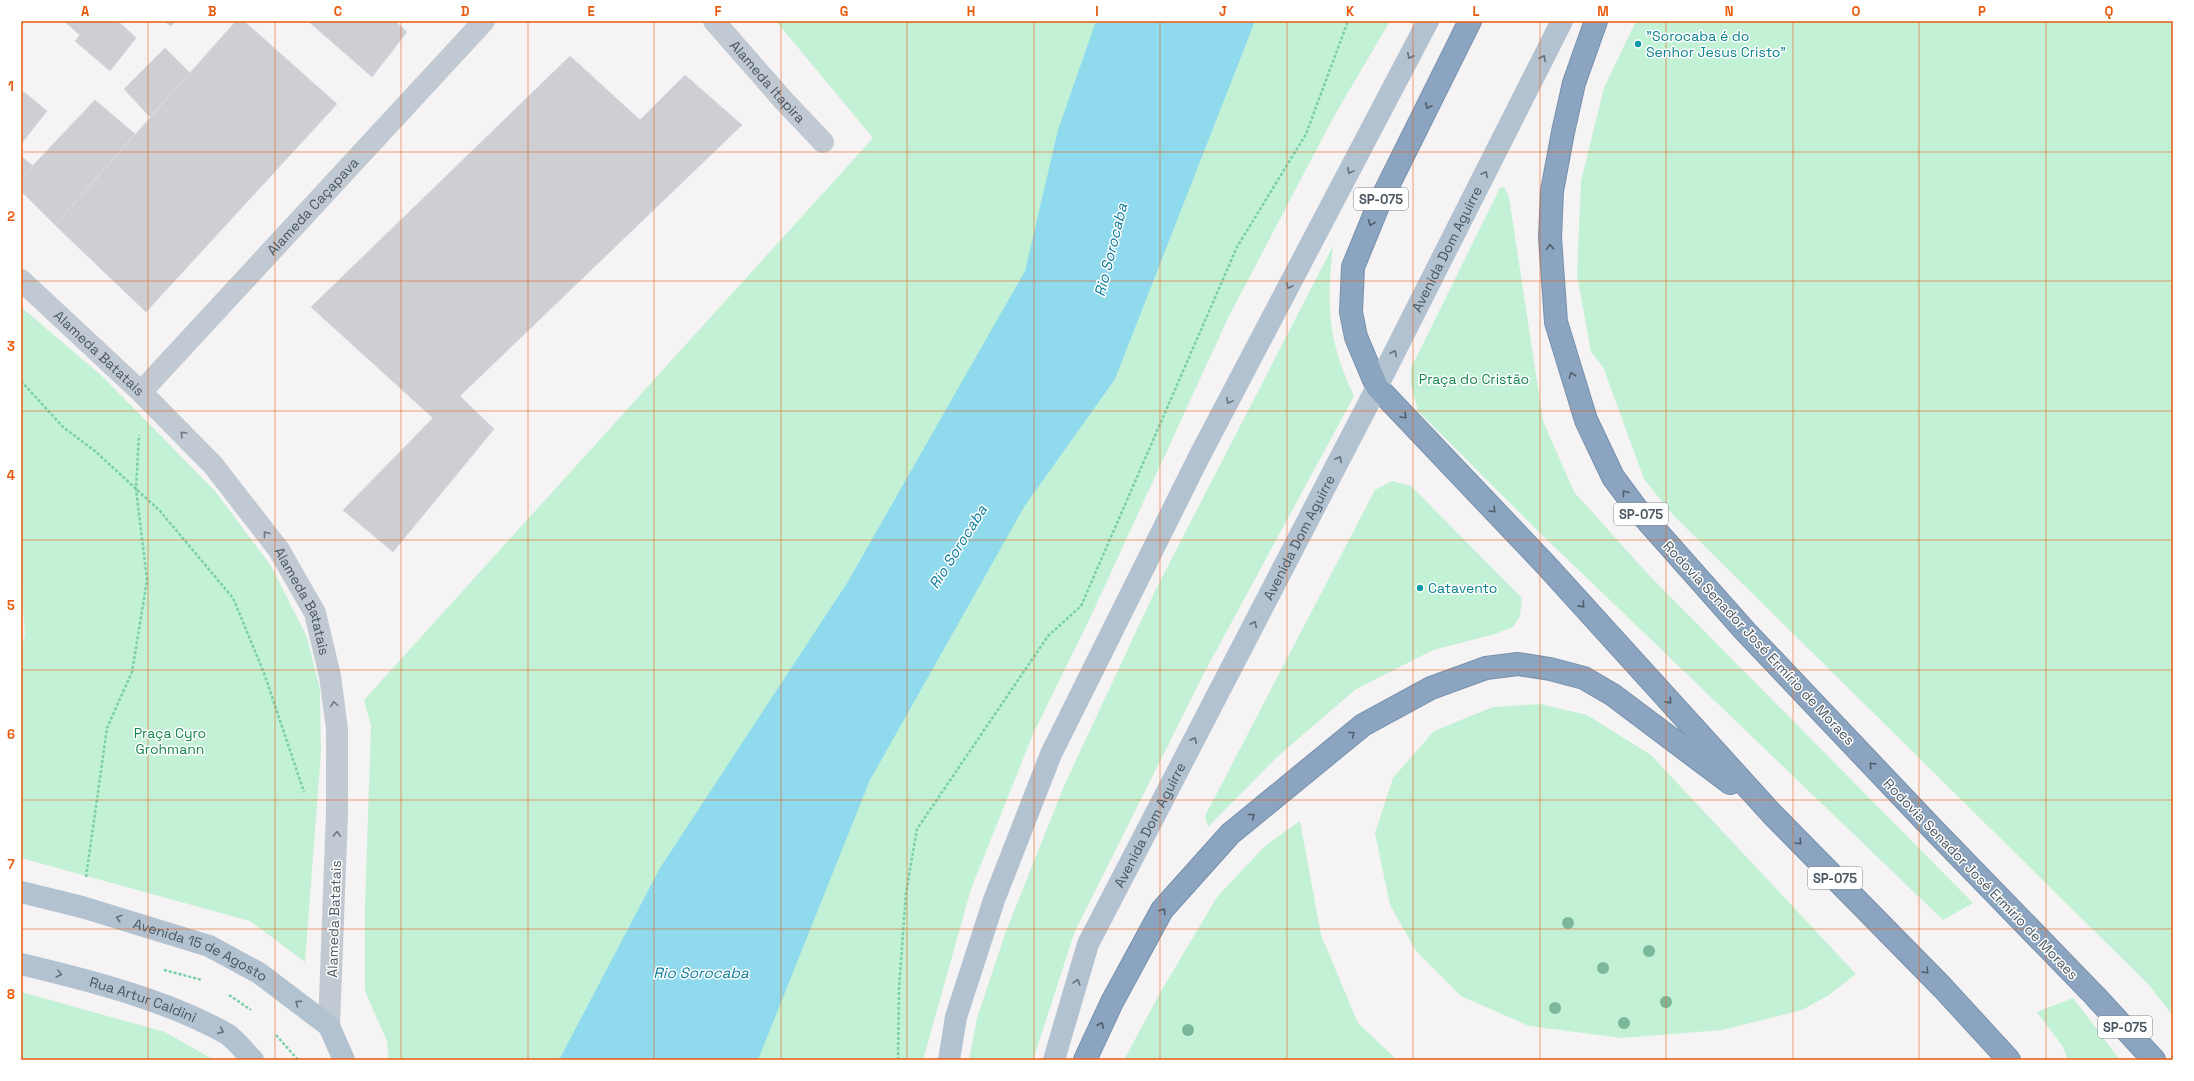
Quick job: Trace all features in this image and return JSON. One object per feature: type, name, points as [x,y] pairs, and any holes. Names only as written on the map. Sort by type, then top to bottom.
[{"type":"highway","name":"SP-075","points":[[1470,21],[1378,206],[1353,267],[1351,312],[1356,337],[1377,387],[1546,566],[1772,814],[2004,1053]]},
{"type":"highway","name":"Rodovia Senador José Ermírio de Moraes","points":[[1596,21],[1574,83],[1563,132],[1552,191],[1550,238],[1552,288],[1556,322],[1586,420],[1596,445],[1613,477],[1636,508],[1745,631],[2095,996],[2154,1060]]},
{"type":"highway","points":[[1084,1060],[1112,1002],[1162,910],[1230,834],[1363,725],[1438,685],[1486,668],[1518,664],[1550,669],[1584,678],[1614,695],[1772,814]]},
{"type":"main road","points":[[949,1060],[956,1017],[994,900],[1051,754],[1200,455],[1428,21]]},
{"type":"main road","name":"Avenida Dom Aguirre","points":[[1054,1060],[1088,944],[1377,387],[1562,21]]},
{"type":"main road","name":"Avenida 15 de Agosto","points":[[21,892],[82,907],[209,946],[259,973],[329,1026],[344,1060]]},
{"type":"main road","name":"Rua Artur Caldini","points":[[21,964],[84,980],[173,1009],[228,1035],[252,1060]]},
{"type":"street","name":"Alameda Caçapava","points":[[141,392],[484,21]]},
{"type":"street","name":"Alameda Itapira","points":[[714,21],[784,101],[823,142]]},
{"type":"street","name":"Alameda Batatais","points":[[21,280],[141,392],[217,471],[279,550],[314,613],[330,676],[337,729],[336,876],[329,1026]]},
{"type":"path","points":[[898,1060],[899,988],[906,893],[917,829],[1048,636],[1081,606],[1237,247],[1306,134],[1348,21]]},
{"type":"path","points":[[21,381],[63,427],[95,451],[160,511],[233,598],[264,673],[306,797]]},
{"type":"path","points":[[82,907],[107,728],[132,672],[147,580],[136,489],[141,392]]},
{"type":"green space","points":[[776,21],[1390,21],[1333,118],[1228,318],[1091,616],[1033,734],[971,889],[923,1060],[389,1060],[387,1041],[365,991],[365,907],[371,726],[364,700],[873,138]]},
{"type":"green space","points":[[1636,21],[2173,21],[2173,1016],[2148,984],[1673,515],[1644,479],[1603,367],[1591,352],[1577,275],[1581,181],[1604,88]]},
{"type":"green space","name":"Praça do Cristão","points":[[1504,187],[1509,197],[1543,421],[1574,492],[1647,573],[1973,903],[1943,920],[1539,532],[1418,411],[1411,385],[1411,368],[1500,188]]},
{"type":"green space","points":[[1333,246],[1330,287],[1331,323],[1339,358],[1354,396],[1202,677],[1075,931],[1033,1060],[969,1060],[977,1018],[1006,931],[1064,786],[1155,591]]},
{"type":"green space","name":"Praça Cyro Grohmann","points":[[21,307],[103,377],[215,491],[271,566],[307,637],[320,690],[321,752],[305,962],[250,921],[21,858],[21,642],[25,637],[21,574]]},
{"type":"green space","points":[[1392,481],[1411,486],[1522,598],[1520,616],[1513,627],[1495,634],[1433,650],[1356,689],[1277,757],[1208,827],[1205,816],[1375,490]]},
{"type":"green space","points":[[1540,704],[1587,715],[1651,755],[1856,974],[1829,995],[1802,1010],[1722,1030],[1622,1038],[1529,1026],[1461,996],[1416,951],[1390,905],[1375,833],[1393,778],[1434,731],[1493,707]]},
{"type":"green space","points":[[1300,821],[1321,935],[1358,1023],[1397,1060],[1124,1060],[1160,993],[1217,897],[1266,845]]},
{"type":"green space","points":[[21,992],[165,1032],[214,1060],[21,1060]]},
{"type":"green space","points":[[2073,998],[2120,1060],[2068,1060],[2063,1047],[2037,1012]]},
{"type":"water","name":"Rio Sorocaba","points":[[1096,21],[1255,21],[1115,379],[1024,507],[870,780],[758,1060],[559,1060],[660,868],[847,583],[1025,271],[1058,130]]},
{"type":"building","points":[[64,21],[118,21],[136,38],[110,71],[75,41],[80,35]]},
{"type":"building","points":[[164,21],[175,21],[171,26]]},
{"type":"building","points":[[236,21],[244,21],[337,104],[146,312],[55,225]]},
{"type":"building","points":[[308,21],[395,21],[407,32],[372,77]]},
{"type":"building","points":[[165,48],[190,73],[150,117],[124,89]]},
{"type":"building","points":[[570,56],[640,120],[685,75],[742,125],[460,396],[494,429],[393,552],[343,510],[433,418],[311,307]]},
{"type":"building","points":[[24,92],[47,111],[21,144],[21,95]]},
{"type":"building","points":[[95,100],[135,134],[55,225],[21,191],[21,178]]},
{"type":"building","points":[[21,156],[33,166],[21,178]]},
{"type":"place","name":"\"Sorocaba é do Senhor Jesus Cristo\"","points":[[1638,44]]},
{"type":"place","name":"Catavento","points":[[1420,588]]}]
